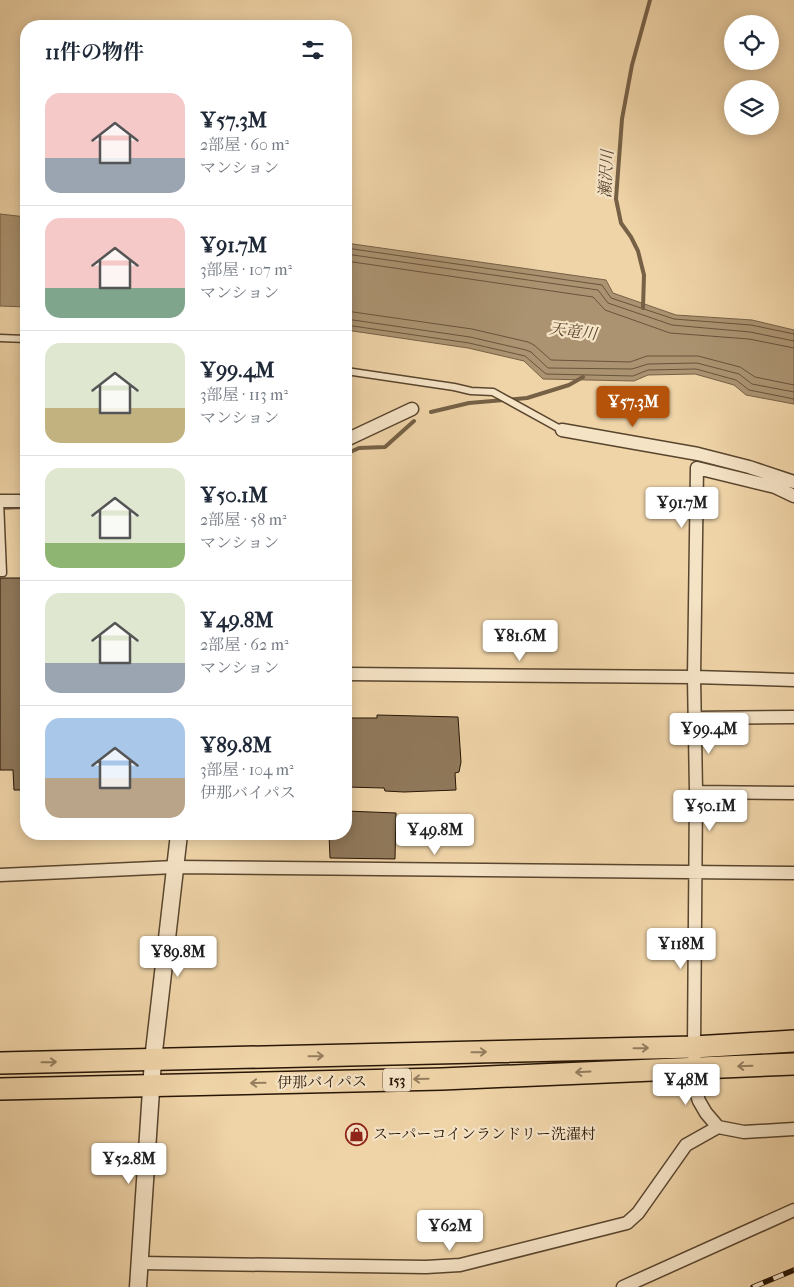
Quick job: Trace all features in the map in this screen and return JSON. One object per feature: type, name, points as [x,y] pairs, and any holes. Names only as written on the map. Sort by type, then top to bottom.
[{"type":"highway","name":"伊那バイパス","points":[[0,1089],[442,1079],[694,1057],[794,1041]]},
{"type":"highway","name":"伊那バイパス","points":[[0,1063],[153,1060],[694,1057],[794,1064]]},
{"type":"street","points":[[352,437],[412,409]]},
{"type":"street","points":[[562,430],[698,454],[749,467],[794,482]]},
{"type":"street","points":[[794,496],[774,488],[697,468],[694,677],[696,792],[694,1057],[696,1092],[706,1113],[718,1127],[744,1132],[794,1130]]},
{"type":"street","points":[[0,505],[20,502]]},
{"type":"street","points":[[352,674],[794,678]]},
{"type":"street","points":[[695,718],[794,716]]},
{"type":"street","points":[[696,792],[794,793]]},
{"type":"street","points":[[138,1287],[153,1060],[178,840]]},
{"type":"street","points":[[0,875],[175,867],[794,874]]},
{"type":"street","points":[[139,1262],[426,1267],[460,1265],[626,1223],[638,1213],[686,1146],[718,1127]]},
{"type":"street","points":[[623,1287],[794,1210]]},
{"type":"lane","points":[[0,338],[20,339]]},
{"type":"lane","points":[[352,373],[496,394],[562,430]]},
{"type":"lane","points":[[0,505],[3,573],[0,574]]},
{"type":"water","points":[[0,214],[20,216],[20,307],[0,306]]},
{"type":"water","name":"天竜川","points":[[352,244],[606,280],[613,293],[676,315],[752,320],[794,330],[794,404],[746,395],[734,385],[695,374],[648,375],[634,381],[543,379],[524,361],[468,348],[352,331]]},
{"type":"building","points":[[0,578],[20,578],[20,790],[14,790],[13,770],[0,770]]},
{"type":"building","points":[[377,715],[458,717],[461,762],[459,772],[455,773],[456,790],[404,792],[385,791],[384,788],[352,787],[352,718],[377,718]]},
{"type":"building","points":[[352,811],[396,813],[395,859],[330,858],[329,840],[352,840]]},
{"type":"waterway","name":"瀬沢川","points":[[643,308],[644,275],[638,251],[621,223],[616,199],[622,119],[632,65],[650,0]]},
{"type":"waterway","points":[[431,412],[469,403],[527,398],[569,385],[583,377]]},
{"type":"waterway","points":[[352,451],[359,448],[385,447],[414,421]]},
{"type":"waterway","points":[[0,508],[20,507]]},
{"type":"railway","points":[[753,1287],[794,1270]]},
{"type":"place","name":"スーパーコインランドリー洗濯村","points":[[357,1134]]}]
